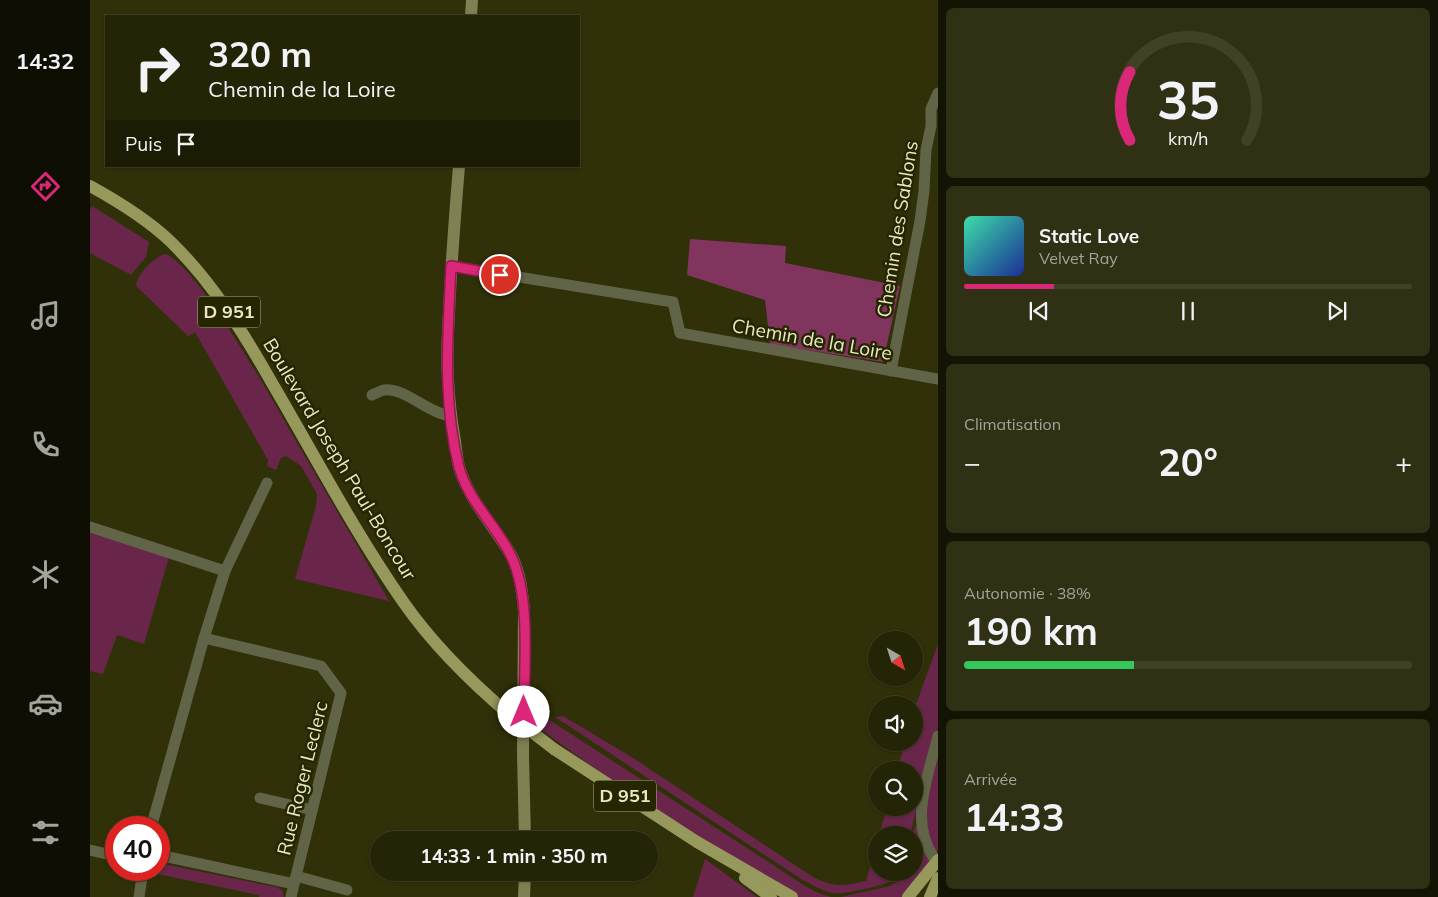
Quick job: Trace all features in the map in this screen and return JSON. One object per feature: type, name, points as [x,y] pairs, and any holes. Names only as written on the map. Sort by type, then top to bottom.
[{"type":"main road","name":"Boulevard Joseph Paul-Boncour","points":[[90,186],[131,210],[154,227],[186,258],[208,283],[246,339],[359,532],[404,603],[458,668],[511,716],[554,749],[697,842]]},
{"type":"main road","name":"D 951","points":[[697,842],[771,897]]},
{"type":"main road","name":"D 951","points":[[697,842],[792,897]]},
{"type":"main road","points":[[908,897],[937,861]]},
{"type":"main road","points":[[930,897],[938,878]]},
{"type":"street","points":[[471,15],[472,0]]},
{"type":"street","name":"Chemin des Sablons","points":[[891,371],[920,221],[926,150],[931,126],[931,109],[938,93]]},
{"type":"street","points":[[459,167],[446,366],[450,416],[459,467],[467,488],[512,557],[521,588],[524,610],[523,756],[526,831]]},
{"type":"street","name":"Chemin de la Loire","points":[[451,266],[673,302],[680,332],[938,379]]},
{"type":"street","points":[[372,395],[384,390],[396,391],[441,414],[450,416]]},
{"type":"street","points":[[153,816],[225,571],[267,483]]},
{"type":"street","points":[[90,527],[225,571]]},
{"type":"street","name":"Rue Roger Leclerc","points":[[204,638],[321,666],[341,693],[291,897]]},
{"type":"street","points":[[937,861],[926,845],[922,833],[921,818],[922,804],[938,736]]},
{"type":"street","points":[[260,798],[312,810]]},
{"type":"street","points":[[90,850],[105,853]]},
{"type":"street","name":"Rue Roger Leclerc","points":[[170,857],[266,877],[295,880],[347,890]]},
{"type":"street","points":[[139,897],[141,881]]},
{"type":"street","points":[[524,897],[525,881]]},
{"type":"shaded area","points":[[92,206],[149,242],[146,257],[131,275],[90,253],[90,211]]},
{"type":"shaded area","points":[[690,239],[786,246],[785,263],[900,286],[883,362],[770,344],[765,300],[687,275]]},
{"type":"shaded area","points":[[165,254],[180,264],[198,285],[239,344],[389,601],[295,579],[316,506],[317,494],[301,466],[286,456],[281,458],[276,470],[267,466],[268,460],[195,332],[188,336],[136,286],[139,276],[147,267]]},
{"type":"shaded area","points":[[90,533],[169,557],[144,644],[117,635],[103,674],[90,671]]},
{"type":"shaded area","points":[[938,644],[938,726],[923,784],[923,761],[900,761],[903,751],[923,751],[923,696],[919,696]]},
{"type":"shaded area","points":[[534,716],[548,719],[814,891],[832,897],[799,897],[725,853],[611,780],[529,721]]},
{"type":"shaded area","points":[[563,716],[630,756],[813,877],[827,883],[839,885],[866,881],[868,874],[868,881],[891,881],[872,888],[853,891],[833,893],[825,891],[801,879],[555,717]]},
{"type":"shaded area","points":[[938,751],[938,850],[935,854],[925,828],[928,792]]},
{"type":"shaded area","points":[[885,816],[915,816],[912,826],[882,826]]},
{"type":"shaded area","points":[[923,837],[931,859],[931,864],[923,873]]},
{"type":"shaded area","points":[[705,859],[757,897],[693,897]]},
{"type":"shaded area","points":[[170,865],[276,887],[282,890],[284,897],[259,897],[259,895],[170,877]]},
{"type":"shaded area","points":[[916,881],[902,897],[841,897],[890,886],[897,882]]},
{"type":"route","points":[[500,275],[451,266],[446,366],[448,407],[459,467],[467,488],[512,557],[517,571],[524,610],[524,712]]}]
